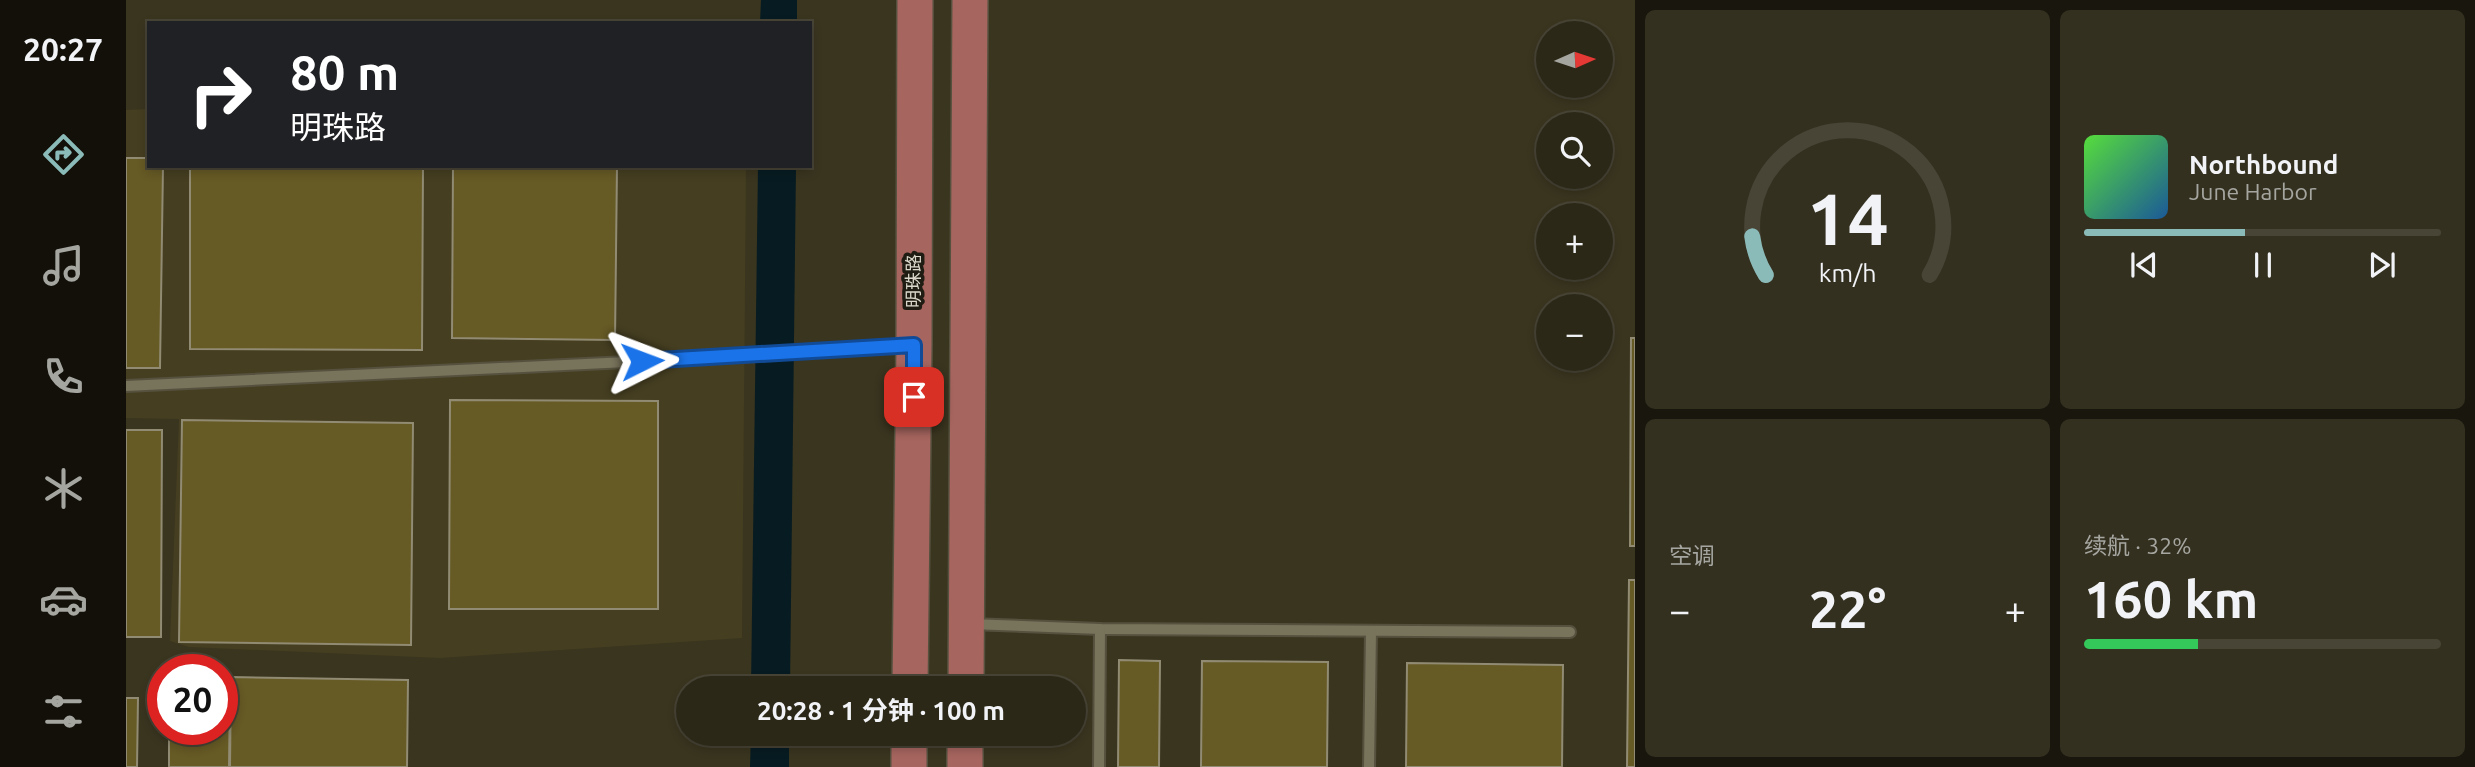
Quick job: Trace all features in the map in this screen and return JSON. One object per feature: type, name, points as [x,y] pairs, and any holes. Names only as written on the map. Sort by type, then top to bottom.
[{"type":"main road","name":"明珠路","points":[[910,676],[915,0]]},
{"type":"main road","points":[[966,676],[970,0]]},
{"type":"main road","points":[[908,767],[909,746]]},
{"type":"main road","points":[[965,746],[965,767]]},
{"type":"lane","points":[[126,386],[751,356],[914,345]]},
{"type":"lane","points":[[967,624],[1100,629],[1570,632]]},
{"type":"lane","points":[[1098,767],[1100,629]]},
{"type":"lane","points":[[1369,767],[1371,631]]},
{"type":"shaded area","points":[[147,109],[147,168],[746,168],[742,638],[440,658],[189,647],[170,641],[179,419],[126,418],[126,110]]},
{"type":"water","points":[[761,0],[797,0],[797,21],[760,21]]},
{"type":"water","points":[[758,168],[796,168],[790,676],[751,676]]},
{"type":"water","points":[[751,746],[789,746],[789,767],[750,767]]},
{"type":"building","points":[[126,158],[147,158],[147,168],[163,168],[160,368],[126,368]]},
{"type":"building","points":[[190,168],[423,168],[422,350],[190,349]]},
{"type":"building","points":[[453,168],[617,168],[615,340],[452,338]]},
{"type":"building","points":[[1631,338],[1635,338],[1635,546],[1630,546]]},
{"type":"building","points":[[450,400],[658,401],[658,609],[449,609]]},
{"type":"building","points":[[182,420],[413,423],[411,645],[179,642]]},
{"type":"building","points":[[126,430],[162,430],[161,637],[126,637]]},
{"type":"building","points":[[1629,580],[1635,580],[1635,767],[1627,767]]},
{"type":"building","points":[[1119,660],[1160,661],[1159,767],[1118,767]]},
{"type":"building","points":[[1202,661],[1328,662],[1327,767],[1201,767]]},
{"type":"building","points":[[1407,663],[1563,665],[1562,767],[1406,767]]},
{"type":"building","points":[[238,677],[408,680],[407,767],[230,767],[230,745],[238,745]]},
{"type":"building","points":[[126,698],[138,698],[137,767],[126,767]]},
{"type":"building","points":[[169,745],[229,745],[229,767],[169,767]]},
{"type":"route","points":[[642,361],[914,345],[914,397]]}]
